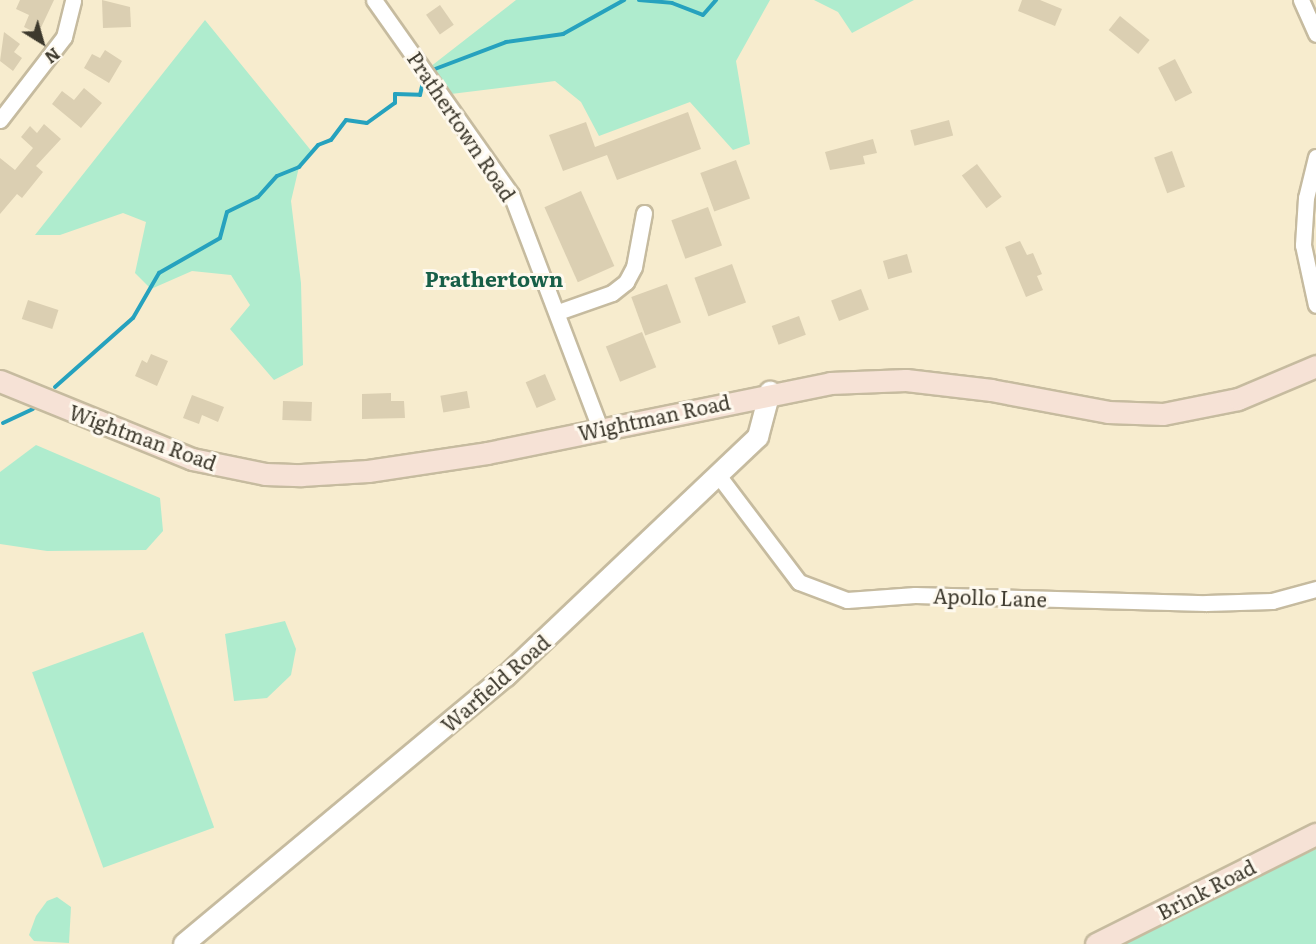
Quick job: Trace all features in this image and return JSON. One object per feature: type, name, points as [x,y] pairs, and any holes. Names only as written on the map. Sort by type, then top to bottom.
[{"type":"main road","name":"Wightman Road","points":[[0,381],[192,459],[265,474],[368,471],[486,453],[770,392],[830,383],[906,380],[991,390],[1108,412],[1163,414],[1238,399],[1316,366]]},
{"type":"main road","name":"Brink Road","points":[[1096,944],[1316,834]]},
{"type":"street","points":[[0,120],[64,38],[73,0]]},
{"type":"street","name":"Prathertown Road","points":[[374,0],[511,194],[558,312],[600,428]]},
{"type":"street","points":[[1301,0],[1316,34]]},
{"type":"street","points":[[1316,157],[1306,198],[1303,245],[1316,305]]},
{"type":"street","points":[[558,312],[612,293],[626,282],[633,267],[644,213]]},
{"type":"street","name":"Warfield Road","points":[[184,944],[505,677],[758,437],[770,392]]},
{"type":"street","name":"Apollo Lane","points":[[718,475],[799,582],[847,600],[915,595],[1206,603],[1272,601],[1316,589]]},
{"type":"green space","points":[[516,0],[770,0],[736,61],[750,144],[733,150],[690,102],[599,136],[581,102],[555,81],[451,94],[430,67]]},
{"type":"green space","points":[[814,0],[914,0],[852,33],[838,12]]},
{"type":"green space","points":[[205,20],[313,153],[299,167],[291,201],[301,283],[303,365],[274,380],[230,329],[250,305],[231,275],[192,271],[151,289],[135,273],[146,222],[123,213],[60,235],[35,235]]},
{"type":"green space","points":[[36,445],[160,498],[163,531],[146,550],[47,551],[0,544],[0,472]]},
{"type":"green space","points":[[285,621],[296,649],[291,675],[267,698],[234,701],[225,634]]},
{"type":"green space","points":[[143,632],[214,827],[103,868],[32,672]]},
{"type":"green space","points":[[1316,849],[1316,944],[1123,944],[1168,919]]},
{"type":"green space","points":[[57,897],[71,907],[69,943],[34,941],[29,935],[36,916],[47,901]]},
{"type":"building","points":[[20,0],[54,0],[38,34],[24,27],[29,15],[16,9]]},
{"type":"building","points":[[102,0],[130,7],[131,27],[103,28]]},
{"type":"building","points":[[1022,0],[1040,0],[1062,9],[1055,26],[1018,11]]},
{"type":"building","points":[[440,5],[454,25],[440,34],[426,15]]},
{"type":"building","points":[[1120,16],[1150,40],[1138,54],[1109,30]]},
{"type":"building","points":[[4,32],[20,44],[14,52],[22,58],[13,71],[0,61]]},
{"type":"building","points":[[105,50],[122,61],[109,83],[84,68],[92,54],[100,58]]},
{"type":"building","points":[[1175,59],[1192,93],[1175,101],[1158,68]]},
{"type":"building","points":[[84,88],[102,103],[81,128],[52,104],[62,91],[74,100]]},
{"type":"building","points":[[688,112],[701,149],[617,180],[607,155],[563,171],[549,135],[586,122],[595,147]]},
{"type":"building","points":[[949,120],[953,135],[915,146],[910,130]]},
{"type":"building","points":[[44,124],[61,139],[36,166],[43,172],[22,198],[17,194],[0,214],[0,158],[15,170],[33,148],[21,137],[30,126],[37,133]]},
{"type":"building","points":[[873,139],[877,153],[863,156],[865,164],[830,170],[825,152]]},
{"type":"building","points":[[1172,151],[1185,187],[1167,193],[1154,157]]},
{"type":"building","points":[[736,160],[750,199],[714,212],[700,173]]},
{"type":"building","points":[[977,164],[1002,197],[987,208],[962,175]]},
{"type":"building","points":[[581,191],[614,266],[578,282],[544,207]]},
{"type":"building","points":[[708,207],[722,246],[685,259],[671,220]]},
{"type":"building","points":[[1020,241],[1027,255],[1033,253],[1042,274],[1037,276],[1043,290],[1026,297],[1005,247]]},
{"type":"building","points":[[907,254],[912,272],[888,279],[883,261]]},
{"type":"building","points":[[732,264],[746,303],[708,316],[694,278]]},
{"type":"building","points":[[667,284],[681,323],[645,336],[631,297]]},
{"type":"building","points":[[861,289],[869,310],[839,321],[831,300]]},
{"type":"building","points":[[28,300],[58,310],[52,329],[22,319]]},
{"type":"building","points":[[799,316],[806,335],[779,345],[772,326]]},
{"type":"building","points":[[642,332],[656,367],[620,382],[606,347]]},
{"type":"building","points":[[151,354],[168,361],[157,386],[135,376],[142,360],[147,363]]},
{"type":"building","points":[[545,374],[556,400],[537,408],[526,382]]},
{"type":"building","points":[[467,391],[470,408],[443,412],[440,396]]},
{"type":"building","points":[[391,393],[391,401],[404,401],[405,418],[362,419],[362,394]]},
{"type":"building","points":[[192,395],[224,407],[218,422],[202,415],[199,424],[183,418]]},
{"type":"building","points":[[283,401],[312,402],[311,421],[282,420]]},
{"type":"waterway","points":[[435,69],[506,42],[563,34],[624,0]]},
{"type":"waterway","points":[[639,0],[672,3],[703,15],[716,0]]},
{"type":"waterway","points":[[55,387],[133,318],[159,273],[220,238],[227,212],[258,197],[277,176],[299,167],[318,145],[331,140],[346,120],[367,123],[395,103],[395,94],[420,95],[424,78]]},
{"type":"waterway","points":[[3,423],[33,409]]},
{"type":"district","name":"Prathertown","points":[[494,278]]}]
